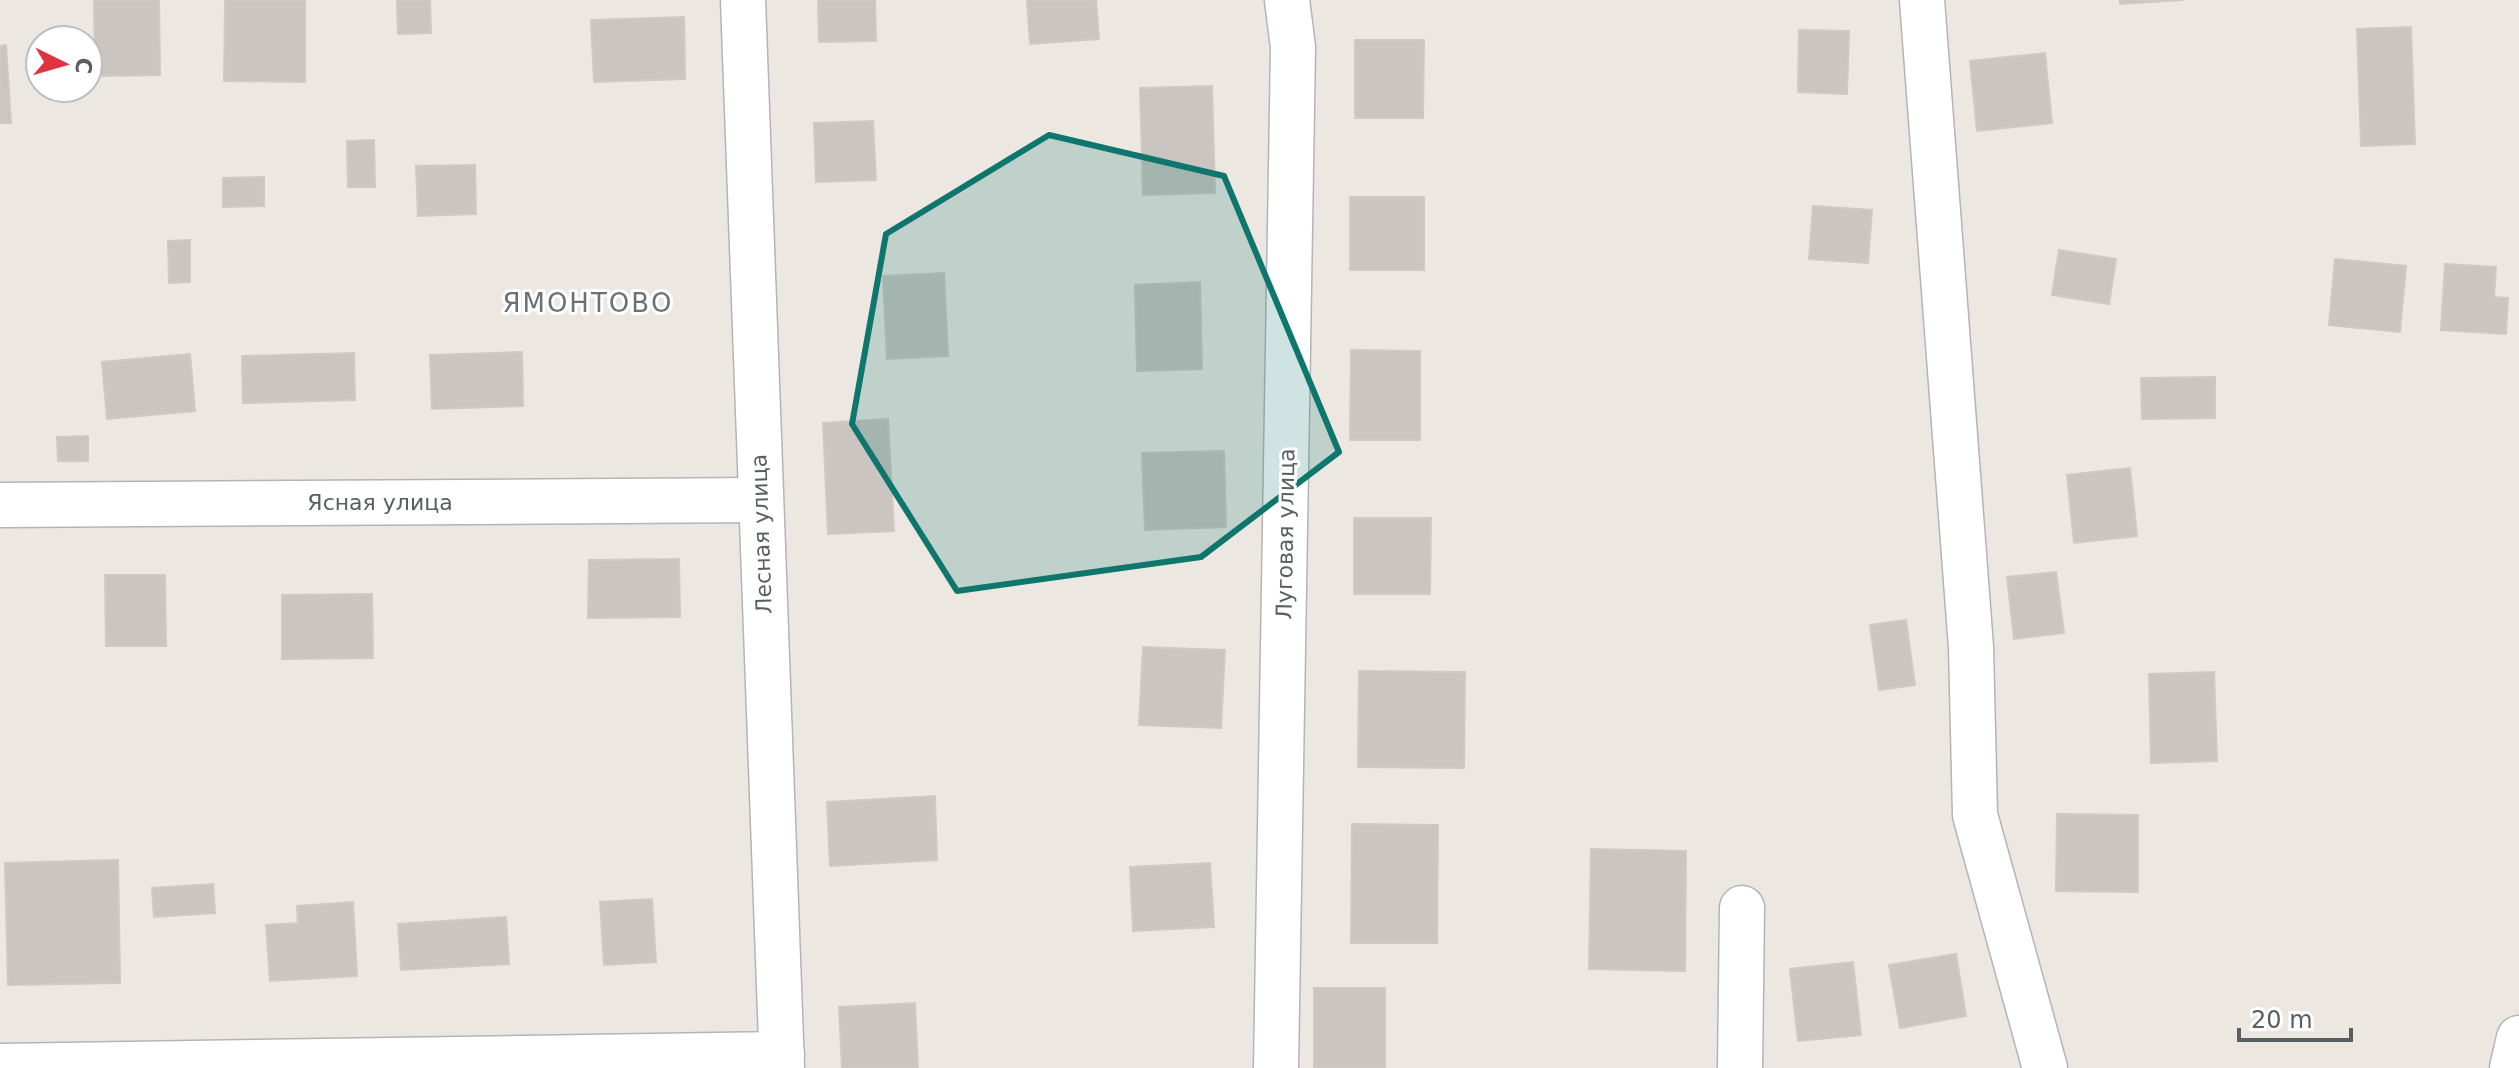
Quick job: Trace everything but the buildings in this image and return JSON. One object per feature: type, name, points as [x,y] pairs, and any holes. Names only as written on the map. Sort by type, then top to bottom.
[{"type":"street","name":"Лесная улица","points":[[743,0],[782,1061]]},
{"type":"street","name":"Луговая улица","points":[[1276,1068],[1293,47],[1287,0]]},
{"type":"street","points":[[1922,0],[1971,647],[1975,815],[2045,1068]]},
{"type":"street","name":"Ясная улица","points":[[1,505],[760,500]]},
{"type":"street","points":[[1740,1068],[1742,908]]},
{"type":"street","points":[[2512,1068],[2519,1038]]},
{"type":"street","points":[[0,1066],[782,1061]]},
{"type":"highlighted area","points":[[1049,135],[1224,176],[1339,452],[1201,557],[957,591],[852,424],[886,234]]},
{"type":"district","name":"ЯМОНТОВО","points":[[588,303]]}]
